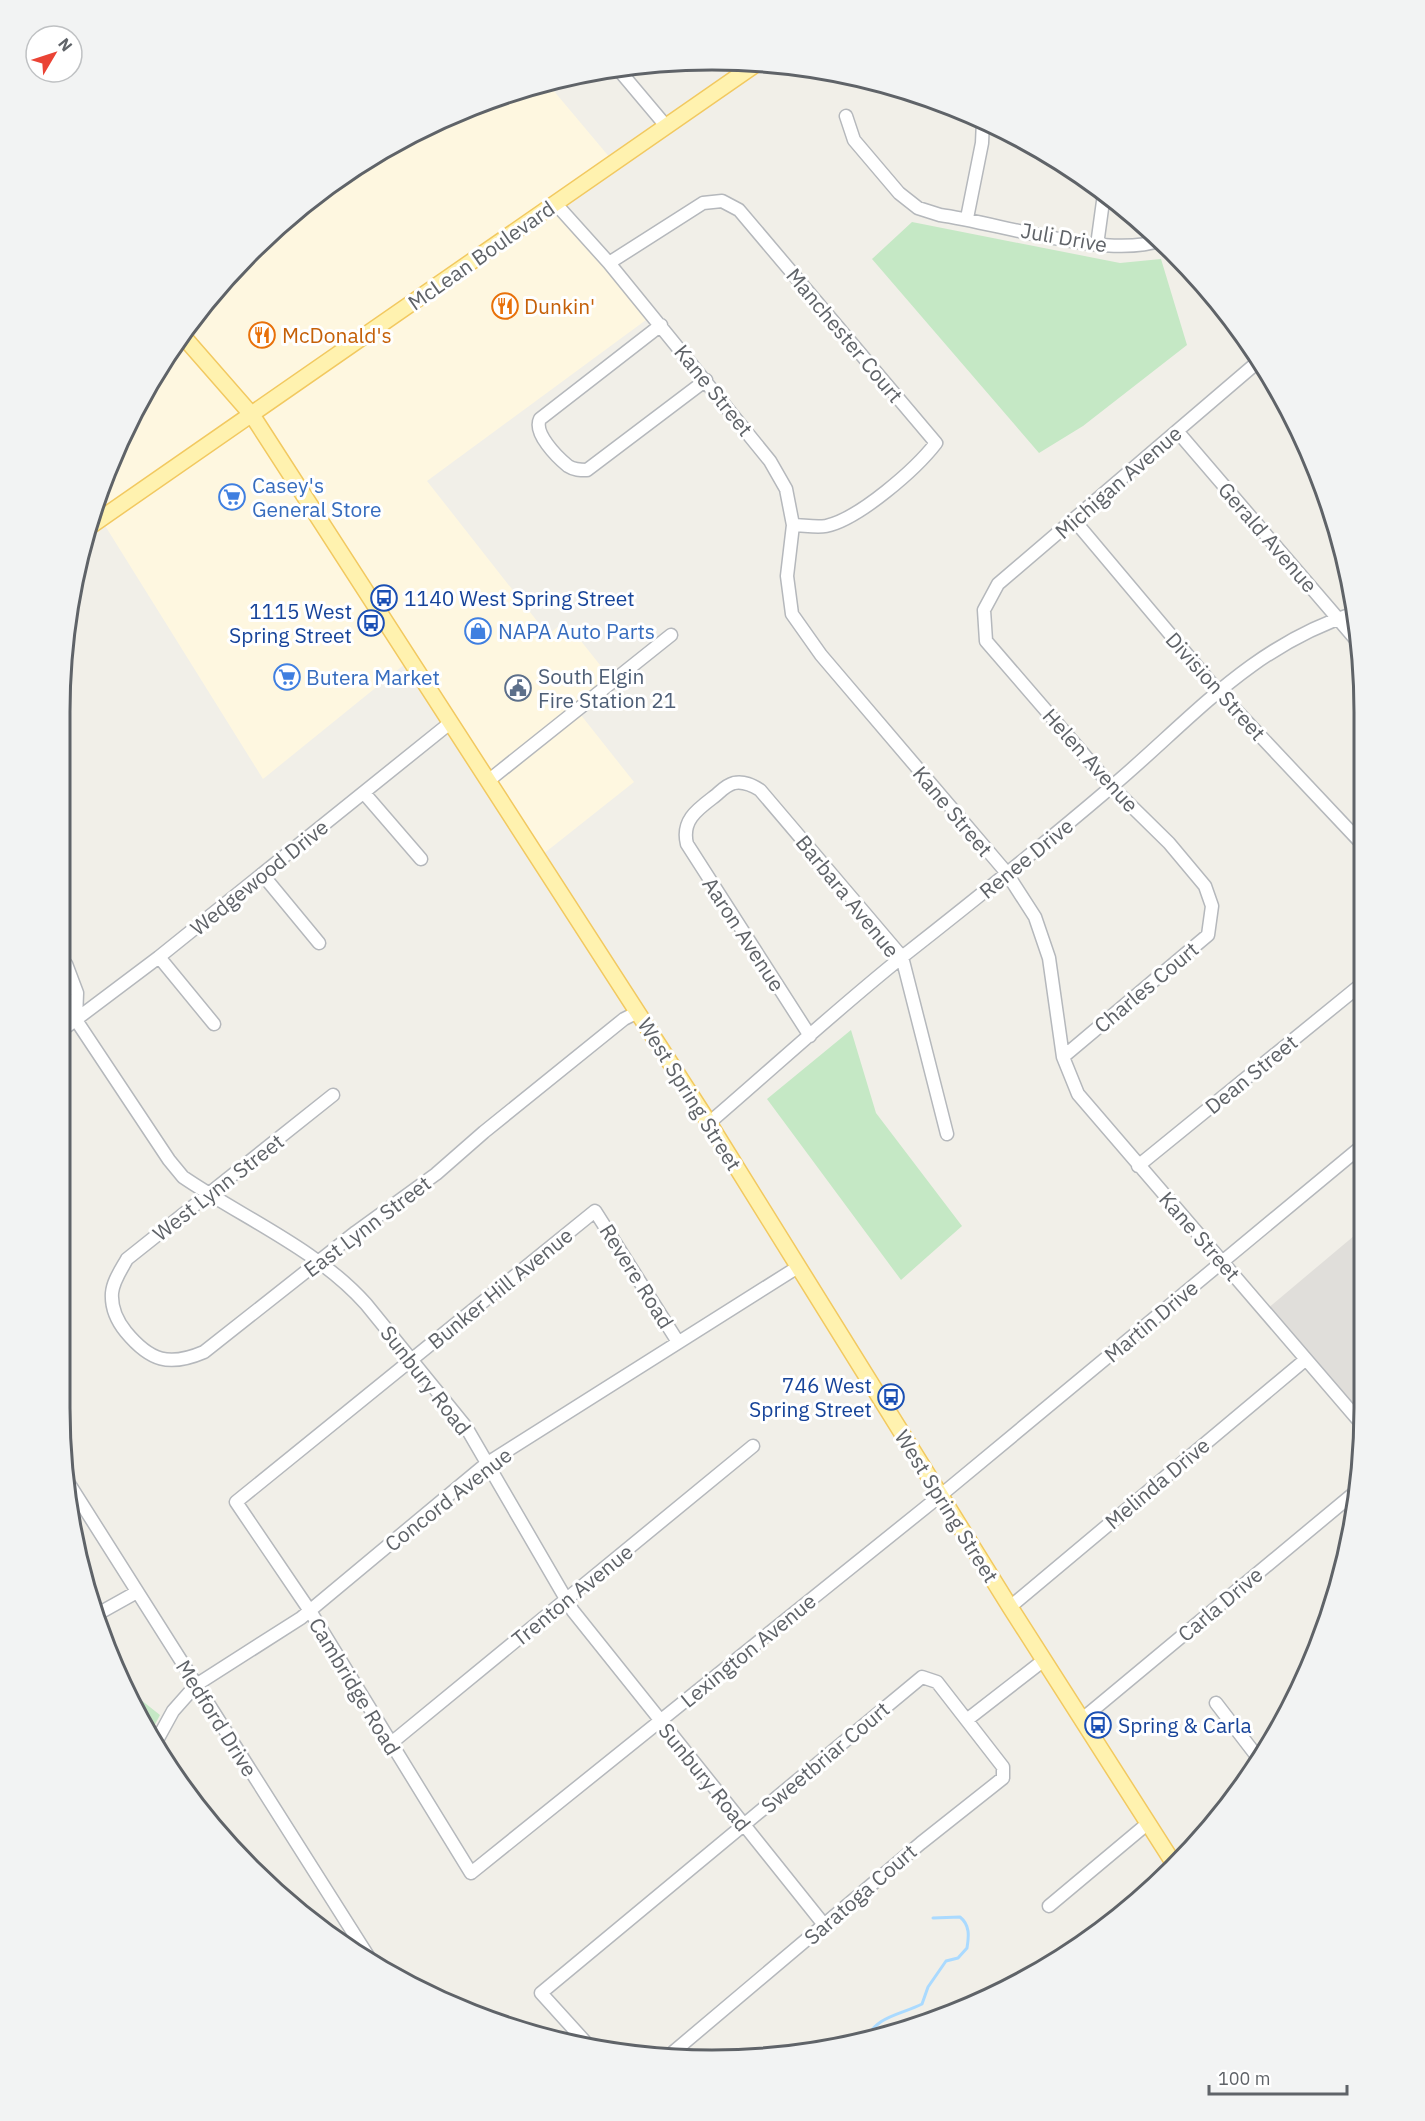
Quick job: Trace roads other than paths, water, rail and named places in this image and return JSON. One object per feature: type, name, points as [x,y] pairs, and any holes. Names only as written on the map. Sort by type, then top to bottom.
[{"type":"main road","name":"McLean Boulevard","points":[[101,518],[745,72]]},
{"type":"main road","name":"West Spring Street","points":[[189,342],[252,415],[709,1123],[1081,1720],[1170,1858]]},
{"type":"street","points":[[625,77],[666,126]]},
{"type":"street","name":"Juli Drive","points":[[846,116],[854,140],[899,193],[918,208],[940,215],[1097,245],[1145,246],[1150,244]]},
{"type":"street","points":[[967,219],[982,131]]},
{"type":"street","name":"Manchester Court","points":[[609,263],[703,202],[722,201],[739,210],[936,443],[922,462],[853,515],[825,526],[793,525]]},
{"type":"street","name":"Kane Street","points":[[555,203],[661,325],[770,461],[786,489],[793,525],[787,576],[792,614],[821,655],[1006,872],[1035,916],[1049,958],[1063,1058],[1078,1094],[1354,1415]]},
{"type":"street","points":[[1097,245],[1103,203]]},
{"type":"street","points":[[661,325],[540,418],[537,424],[540,434],[569,466],[578,470],[587,470],[706,380]]},
{"type":"street","name":"Michigan Avenue","points":[[984,609],[998,584],[1252,367]]},
{"type":"street","name":"Gerald Avenue","points":[[1178,431],[1349,631]]},
{"type":"street","name":"Division Street","points":[[1074,520],[1217,690],[1354,835]]},
{"type":"street","name":"Helen Avenue","points":[[984,609],[986,640],[1112,787],[1169,843],[1205,886],[1212,906]]},
{"type":"street","name":"Renee Drive","points":[[709,1123],[902,957],[952,920],[1006,872],[1112,787],[1217,690],[1272,650],[1347,615]]},
{"type":"street","points":[[488,781],[671,635]]},
{"type":"street","name":"Wedgewood Drive","points":[[71,1024],[159,957],[450,723]]},
{"type":"street","name":"Aaron Avenue","points":[[744,783],[727,786],[694,812],[685,829],[687,844],[810,1036]]},
{"type":"street","name":"Barbara Avenue","points":[[744,783],[753,785],[766,796],[902,957],[947,1134]]},
{"type":"street","points":[[364,793],[421,859]]},
{"type":"street","points":[[262,874],[320,943]]},
{"type":"street","name":"Charles Court","points":[[1063,1058],[1208,935],[1212,906]]},
{"type":"street","points":[[159,957],[213,1024]]},
{"type":"street","points":[[70,975],[77,993],[71,1024]]},
{"type":"street","name":"Dean Street","points":[[1138,1166],[1354,990]]},
{"type":"street","name":"East Lynn Street","points":[[114,1286],[113,1309],[120,1324],[138,1347],[151,1356],[168,1361],[187,1360],[204,1352],[317,1262],[436,1174],[484,1132],[624,1019],[638,1012]]},
{"type":"street","name":"Sunbury Road","points":[[71,1024],[183,1177],[317,1262],[351,1288],[411,1359],[466,1427],[566,1600],[659,1721],[825,1926]]},
{"type":"street","name":"West Lynn Street","points":[[114,1286],[127,1260],[199,1200],[209,1195],[333,1095]]},
{"type":"street","name":"Martin Drive","points":[[940,1495],[1354,1153]]},
{"type":"street","name":"Revere Road","points":[[595,1211],[678,1342]]},
{"type":"street","name":"Bunker Hill Avenue","points":[[237,1501],[595,1211]]},
{"type":"street","name":"Concord Avenue","points":[[160,1735],[173,1711],[196,1685],[310,1611],[486,1464],[798,1267]]},
{"type":"street","name":"Melinda Drive","points":[[1010,1606],[1305,1360]]},
{"type":"street","name":"Trenton Avenue","points":[[390,1744],[753,1446]]},
{"type":"street","name":"Lexington Avenue","points":[[471,1873],[940,1495]]},
{"type":"street","name":"Medford Drive","points":[[77,1496],[361,1945]]},
{"type":"street","name":"Carla Drive","points":[[1081,1720],[1348,1498]]},
{"type":"street","name":"Cambridge Road","points":[[237,1501],[310,1611],[471,1873]]},
{"type":"street","points":[[104,1611],[137,1592]]},
{"type":"street","points":[[968,1719],[1044,1660]]},
{"type":"street","name":"Sweetbriar Court","points":[[580,2037],[541,1993],[922,1677],[937,1682],[968,1719]]},
{"type":"street","points":[[1216,1703],[1255,1751]]},
{"type":"street","name":"Saratoga Court","points":[[677,2049],[921,1843],[1003,1778],[1003,1767],[968,1719]]},
{"type":"street","points":[[1049,1906],[1147,1824]]},
{"type":"waterway","points":[[871,2031],[889,2017],[922,2004],[928,1987],[946,1961],[958,1958],[967,1948],[967,1927],[960,1917],[933,1918]]},
{"type":"place","name":"Dunkin'","points":[[505,306]]},
{"type":"place","name":"McDonald's","points":[[262,335]]},
{"type":"place","name":"Casey's General Store","points":[[232,497]]},
{"type":"place","name":"1140 West Spring Street","points":[[384,598]]},
{"type":"place","name":"1115 West Spring Street","points":[[371,623]]},
{"type":"place","name":"NAPA Auto Parts","points":[[478,631]]},
{"type":"place","name":"Butera Market","points":[[287,677]]},
{"type":"place","name":"South Elgin Fire Station 21","points":[[518,688]]},
{"type":"place","name":"746 West Spring Street","points":[[891,1397]]},
{"type":"place","name":"Spring & Carla","points":[[1098,1725]]}]
